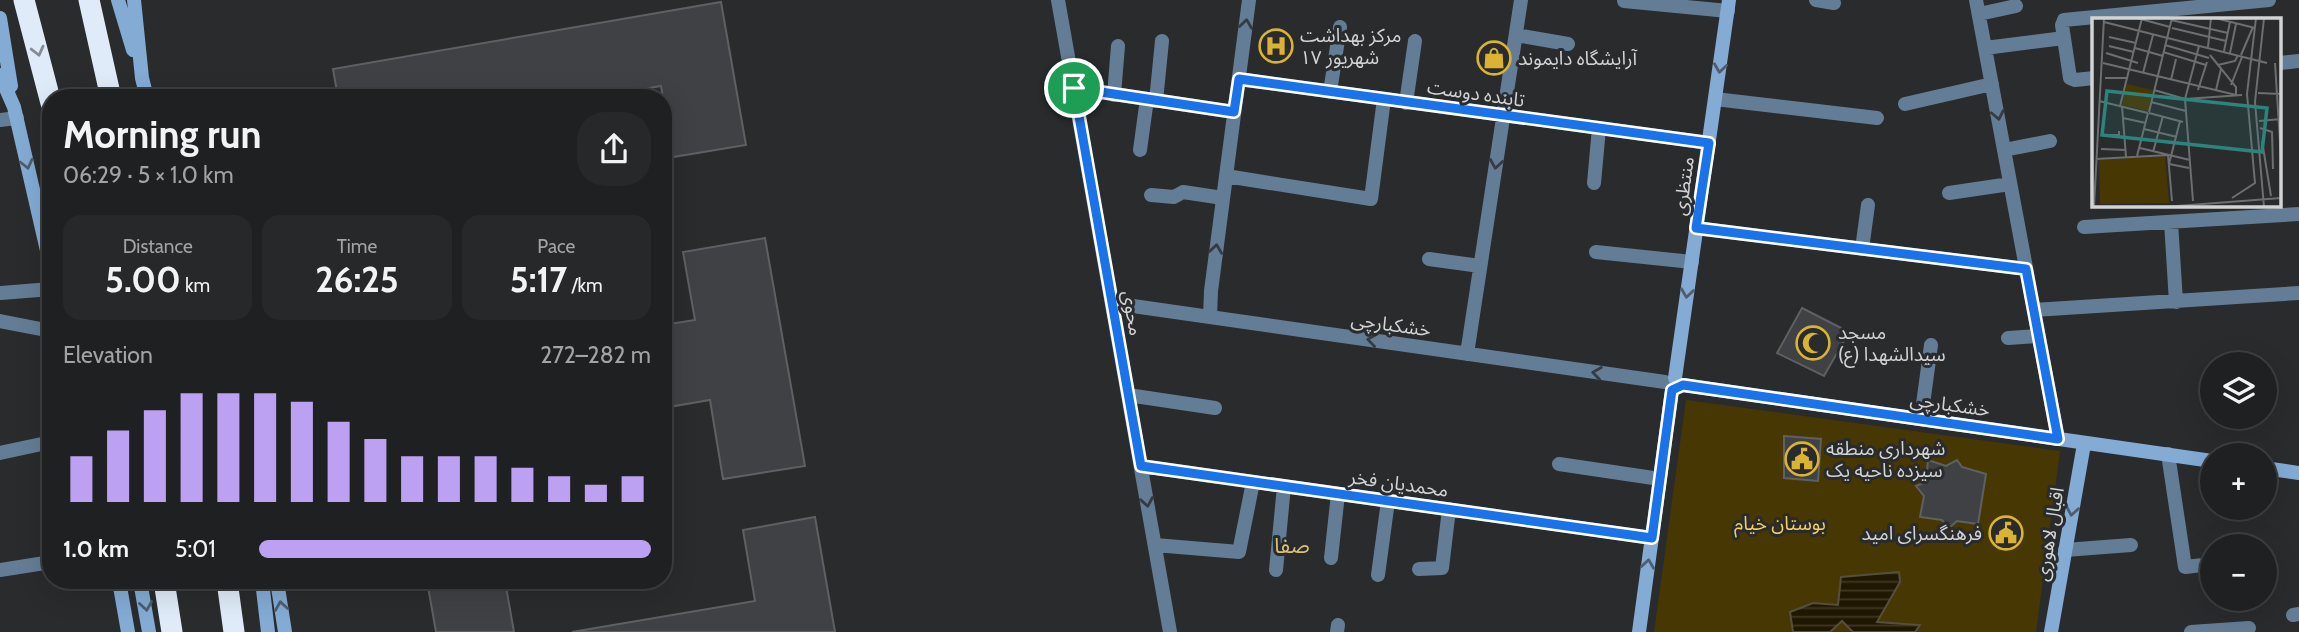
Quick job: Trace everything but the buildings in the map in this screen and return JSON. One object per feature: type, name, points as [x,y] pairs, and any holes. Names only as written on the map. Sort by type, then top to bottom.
[{"type":"highway","points":[[24,0],[47,89]]},
{"type":"highway","points":[[89,0],[109,89]]},
{"type":"highway","points":[[165,589],[172,632]]},
{"type":"highway","points":[[228,589],[234,632]]},
{"type":"main road","points":[[118,0],[145,89]]},
{"type":"main road","points":[[134,0],[142,78]]},
{"type":"main road","name":"منتظری","points":[[1639,632],[1729,6]]},
{"type":"main road","points":[[0,18],[15,113],[42,229]]},
{"type":"main road","points":[[0,75],[15,113]]},
{"type":"main road","name":"خشکبارچی","points":[[1674,384],[2200,459]]},
{"type":"main road","name":"اقبال لاهوری","points":[[2051,632],[2084,444]]},
{"type":"main road","points":[[2277,470],[2299,473]]},
{"type":"main road","points":[[120,589],[128,632]]},
{"type":"main road","points":[[141,589],[149,632]]},
{"type":"main road","points":[[263,589],[268,632]]},
{"type":"main road","points":[[278,589],[285,632]]},
{"type":"street","name":"محوی","points":[[1058,0],[1170,632]]},
{"type":"street","points":[[1210,317],[1211,291],[1249,0]]},
{"type":"street","points":[[1466,354],[1521,0]]},
{"type":"street","points":[[1816,0],[1834,3]]},
{"type":"street","points":[[2092,78],[2070,78],[2062,25],[2064,20],[2269,0]]},
{"type":"street","points":[[1624,1],[1729,6]]},
{"type":"street","points":[[2016,6],[1977,7],[2058,439]]},
{"type":"street","points":[[1330,92],[1340,27]]},
{"type":"street","points":[[1516,35],[1568,44]]},
{"type":"street","points":[[1985,48],[2064,38]]},
{"type":"street","points":[[1140,150],[1162,41]]},
{"type":"street","points":[[1406,103],[1415,41]]},
{"type":"street","points":[[1114,95],[1118,46]]},
{"type":"street","name":"تابنده دوست","points":[[1239,79],[1709,143]]},
{"type":"street","points":[[1905,104],[1992,84]]},
{"type":"street","points":[[1074,88],[1234,112]]},
{"type":"street","points":[[1226,176],[1371,199],[1384,99]]},
{"type":"street","points":[[1715,99],[1877,118]]},
{"type":"street","points":[[0,120],[15,113]]},
{"type":"street","points":[[1594,183],[1599,128]]},
{"type":"street","points":[[2004,150],[2050,141]]},
{"type":"street","points":[[1949,193],[2010,184]]},
{"type":"street","points":[[1151,195],[1174,197],[1183,192],[1223,198]]},
{"type":"street","points":[[1862,249],[1868,205]]},
{"type":"street","points":[[2084,227],[2171,222],[2218,212],[2299,214]]},
{"type":"street","points":[[2171,222],[2176,302]]},
{"type":"street","points":[[1696,228],[2026,269]]},
{"type":"street","points":[[1596,252],[1692,262]]},
{"type":"street","points":[[1429,259],[1480,266]]},
{"type":"street","points":[[1,293],[42,290]]},
{"type":"street","points":[[2034,310],[2299,293]]},
{"type":"street","name":"خشکبارچی","points":[[1112,303],[1674,384]]},
{"type":"street","points":[[0,321],[42,329]]},
{"type":"street","points":[[2008,338],[2039,336]]},
{"type":"street","points":[[1922,419],[1931,345]]},
{"type":"street","points":[[1128,395],[1215,408]]},
{"type":"street","points":[[0,453],[42,444]]},
{"type":"street","points":[[2168,454],[2185,567],[2200,565]]},
{"type":"street","points":[[1559,464],[1660,479]]},
{"type":"street","name":"محمدیان فخر","points":[[1141,466],[1652,538]]},
{"type":"street","points":[[1154,545],[1239,552],[1253,482]]},
{"type":"street","points":[[1276,570],[1284,486]]},
{"type":"street","points":[[1331,558],[1338,494]]},
{"type":"street","points":[[1378,575],[1388,501]]},
{"type":"street","points":[[1419,569],[1442,568],[1449,509]]},
{"type":"street","points":[[2065,550],[2131,545]]},
{"type":"street","points":[[0,570],[42,563]]},
{"type":"street","points":[[2192,632],[2249,628]]},
{"type":"green space","name":"بوستان خیام","points":[[1686,400],[2060,451],[2036,632],[1654,632]]},
{"type":"shaded area","points":[[1899,572],[1900,582],[1877,622],[1920,625],[1915,632],[1853,632],[1842,621],[1830,632],[1793,632],[1790,612],[1813,603],[1838,605],[1841,577]]},
{"type":"place","name":"مرکز بهداشت ۱۷ شهریور","points":[[1276,46]]},
{"type":"place","name":"آرایشگاه دایموند","points":[[1494,58]]},
{"type":"place","name":"مسجد سیدالشهدا (ع)","points":[[1813,343]]},
{"type":"place","name":"شهرداری منطقه سیزده ناحیه یک","points":[[1802,459]]},
{"type":"place","name":"فرهنگسرای امید","points":[[2006,533]]},
{"type":"district","name":"صفا","points":[[1292,546]]},
{"type":"route","points":[[1239,79],[1709,143],[1696,228],[2026,269],[2058,439],[1683,385],[1672,390],[1652,538],[1141,466],[1074,88],[1234,112],[1239,79]]}]
